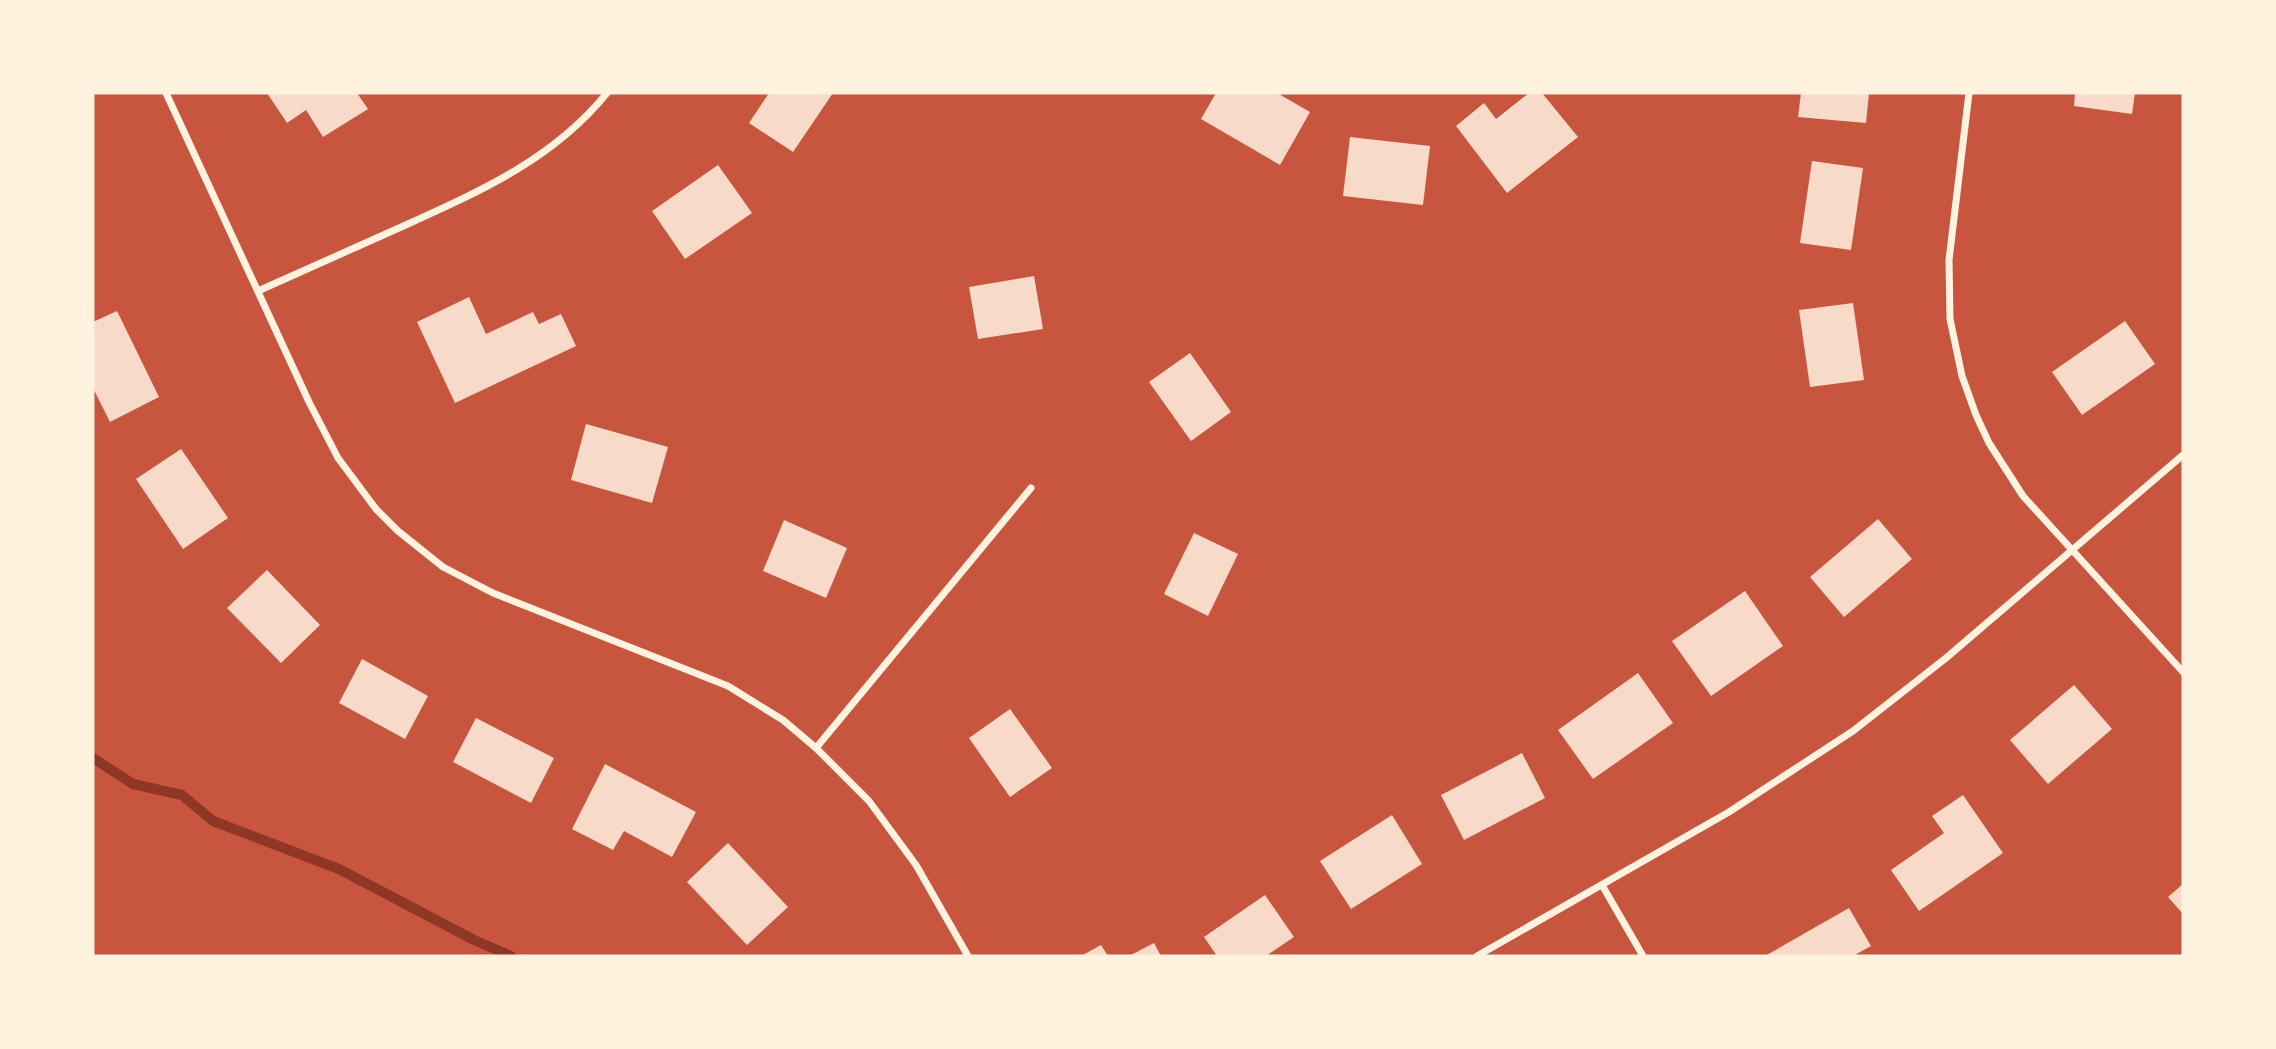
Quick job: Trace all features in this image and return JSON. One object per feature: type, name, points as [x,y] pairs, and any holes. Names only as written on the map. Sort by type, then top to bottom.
[{"type":"street","points":[[166,93],[309,402],[338,458],[376,509],[398,531],[443,567],[493,593],[728,686],[783,720],[816,748],[869,801],[916,865],[968,956]]},
{"type":"street","points":[[258,291],[486,189],[545,152],[607,93]]},
{"type":"street","points":[[1969,93],[1949,260],[1950,319],[1962,376],[1989,443],[2023,496],[2183,672]]},
{"type":"street","points":[[1477,956],[1729,812],[1853,731],[1946,658],[2183,456]]},
{"type":"street","points":[[816,748],[1031,488]]},
{"type":"street","points":[[1602,885],[1643,956]]},
{"type":"building","points":[[267,93],[357,93],[368,109],[323,137],[306,110],[287,123]]},
{"type":"building","points":[[769,93],[833,93],[793,152],[749,123]]},
{"type":"building","points":[[1216,93],[1277,93],[1310,112],[1280,165],[1201,119]]},
{"type":"building","points":[[1529,93],[1542,93],[1578,137],[1507,193],[1456,126],[1484,103],[1496,119]]},
{"type":"building","points":[[1801,93],[1869,93],[1866,123],[1798,117]]},
{"type":"building","points":[[2075,93],[2135,93],[2132,114],[2074,106]]},
{"type":"building","points":[[1350,137],[1430,146],[1423,205],[1343,196]]},
{"type":"building","points":[[1812,161],[1863,168],[1851,250],[1800,243]]},
{"type":"building","points":[[718,165],[752,213],[685,259],[652,211]]},
{"type":"building","points":[[1034,276],[1043,329],[978,339],[969,287]]},
{"type":"building","points":[[469,297],[486,334],[533,312],[539,324],[561,314],[576,346],[455,403],[417,322]]},
{"type":"building","points":[[1853,303],[1864,380],[1810,387],[1799,310]]},
{"type":"building","points":[[117,311],[159,397],[110,422],[93,388],[93,322]]},
{"type":"building","points":[[2125,321],[2155,364],[2082,415],[2052,372]]},
{"type":"building","points":[[1190,353],[1231,412],[1191,441],[1149,382]]},
{"type":"building","points":[[586,424],[668,447],[652,503],[571,480]]},
{"type":"building","points":[[181,449],[228,518],[183,549],[136,479]]},
{"type":"building","points":[[1878,519],[1912,559],[1844,617],[1810,577]]},
{"type":"building","points":[[784,520],[847,548],[826,598],[763,571]]},
{"type":"building","points":[[1194,533],[1238,554],[1208,616],[1164,594]]},
{"type":"building","points":[[267,570],[320,625],[281,663],[227,608]]},
{"type":"building","points":[[1745,591],[1783,646],[1711,696],[1672,641]]},
{"type":"building","points":[[362,659],[428,696],[405,739],[339,703]]},
{"type":"building","points":[[1638,673],[1673,723],[1593,779],[1558,730]]},
{"type":"building","points":[[2074,685],[2112,729],[2048,784],[2010,740]]},
{"type":"building","points":[[1010,709],[1052,768],[1010,797],[969,738]]},
{"type":"building","points":[[476,718],[554,758],[531,803],[453,762]]},
{"type":"building","points":[[1522,753],[1545,798],[1464,840],[1441,795]]},
{"type":"building","points":[[605,764],[696,812],[672,857],[624,831],[613,850],[572,829]]},
{"type":"building","points":[[1963,795],[2003,853],[1919,911],[1891,870],[1944,833],[1932,816]]},
{"type":"building","points":[[1392,815],[1422,864],[1351,909],[1320,861]]},
{"type":"building","points":[[728,843],[788,907],[747,945],[687,882]]},
{"type":"building","points":[[2183,884],[2183,914],[2168,897]]},
{"type":"building","points":[[1265,895],[1294,937],[1266,956],[1217,956],[1204,937]]},
{"type":"building","points":[[1849,908],[1871,946],[1853,956],[1765,956]]},
{"type":"building","points":[[1154,943],[1161,956],[1129,956]]},
{"type":"building","points":[[1101,945],[1108,956],[1081,956]]},
{"type":"waterway","points":[[93,758],[133,784],[182,795],[213,821],[339,869],[474,940],[511,956]]}]
